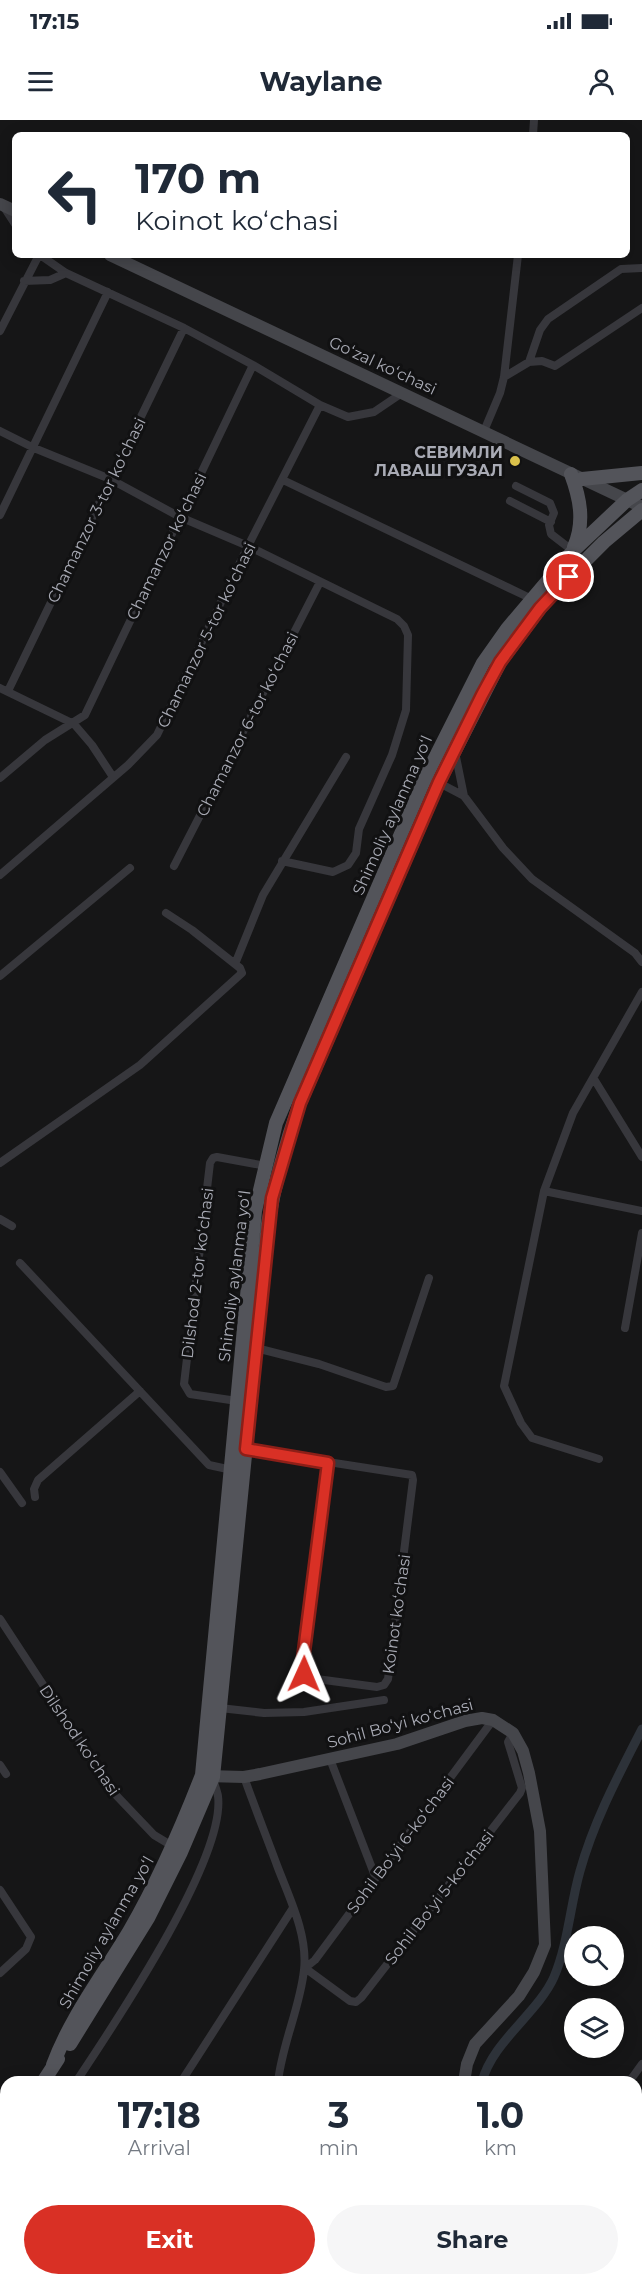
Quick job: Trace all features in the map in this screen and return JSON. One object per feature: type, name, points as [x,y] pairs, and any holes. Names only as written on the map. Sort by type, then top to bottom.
[{"type":"main road","name":"Goʻzal koʻchasi","points":[[116,258],[642,508]]},
{"type":"main road","points":[[573,551],[578,538],[581,515],[576,476],[642,472]]},
{"type":"main road","name":"Shimoliy aylanma yoʻl","points":[[47,2076],[87,2018],[148,1918],[181,1852],[207,1776],[220,1708],[240,1449],[256,1348],[272,1198],[297,1112],[483,663],[532,599],[573,551],[627,500],[642,490]]},
{"type":"main road","name":"Shimoliy aylanma yoʻl","points":[[53,2065],[63,2039],[131,1929],[174,1847],[207,1776],[232,1470],[240,1449],[237,1401],[255,1211],[276,1123],[313,1034],[433,779],[455,750],[500,662],[540,608],[604,542],[642,508]]},
{"type":"main road","points":[[313,1034],[328,1038]]},
{"type":"main road","name":"Sohil Boʻyi koʻchasi","points":[[207,1776],[244,1778],[397,1744],[465,1721],[482,1718],[493,1720],[513,1733]]},
{"type":"main road","points":[[465,2076],[475,2044],[519,1996],[534,1972],[545,1945],[540,1831],[523,1751],[513,1733]]},
{"type":"street","points":[[1,205],[12,220]]},
{"type":"street","points":[[0,331],[24,281],[38,258]]},
{"type":"street","points":[[44,258],[66,273],[184,328],[254,365],[320,405],[348,417],[374,412],[402,393]]},
{"type":"street","points":[[484,431],[500,393],[504,376],[518,258]]},
{"type":"street","points":[[529,362],[540,330],[548,319],[621,269],[642,268]]},
{"type":"street","points":[[24,281],[50,280],[66,273]]},
{"type":"street","points":[[0,515],[108,292]]},
{"type":"street","points":[[504,376],[529,362],[542,361],[555,366],[642,308]]},
{"type":"street","name":"Chamanzor 3-tor koʻchasi","points":[[4,690],[184,328]]},
{"type":"street","name":"Chamanzor koʻchasi","points":[[0,778],[45,740],[74,724],[85,715],[254,365]]},
{"type":"street","name":"Chamanzor 5-tor koʻchasi","points":[[0,875],[146,749],[167,720],[248,546],[320,405]]},
{"type":"street","points":[[0,431],[34,448],[110,479],[180,517],[248,546],[397,620],[404,626],[408,644],[406,710],[392,755],[359,829],[356,853],[348,865],[341,870],[325,872],[282,861]]},
{"type":"street","points":[[283,480],[532,599]]},
{"type":"street","points":[[516,486],[550,503],[554,513],[549,525],[551,534],[573,551]]},
{"type":"street","points":[[510,501],[551,522]]},
{"type":"street","name":"Chamanzor 6-tor koʻchasi","points":[[174,866],[320,582]]},
{"type":"street","points":[[4,690],[74,724],[92,745],[113,777]]},
{"type":"street","points":[[455,750],[464,796]]},
{"type":"street","points":[[235,964],[263,895],[346,757]]},
{"type":"street","points":[[433,779],[464,796],[503,848],[532,879],[635,953],[642,962]]},
{"type":"street","points":[[0,976],[130,868]]},
{"type":"street","points":[[0,1163],[140,1065],[240,976],[242,971],[235,964],[166,913]]},
{"type":"street","points":[[599,1459],[532,1438],[521,1423],[504,1386],[544,1191],[573,1113],[642,992]]},
{"type":"street","points":[[594,1079],[642,1157]]},
{"type":"street","name":"Dilshod 2-tor koʻchasi","points":[[237,1401],[190,1394],[184,1384],[202,1222],[210,1163],[213,1158],[266,1166]]},
{"type":"street","points":[[544,1191],[642,1210]]},
{"type":"street","points":[[0,1220],[12,1226]]},
{"type":"street","points":[[625,1328],[642,1233]]},
{"type":"street","points":[[20,1263],[209,1464],[232,1470]]},
{"type":"street","points":[[256,1348],[319,1364],[386,1387],[393,1386],[429,1278]]},
{"type":"street","points":[[35,1497],[34,1489],[38,1480],[140,1391]]},
{"type":"street","name":"Koinot koʻchasi","points":[[240,1449],[412,1475],[388,1679],[384,1685],[377,1687],[309,1678],[302,1667],[328,1463]]},
{"type":"street","points":[[0,1472],[22,1503]]},
{"type":"street","name":"Dilshod koʻchasi","points":[[0,1619],[114,1793],[154,1835],[174,1847]]},
{"type":"street","points":[[220,1708],[264,1713],[304,1712],[384,1700]]},
{"type":"street","name":"Sohil Boʻyi 6-koʻchasi","points":[[305,1968],[315,1960],[375,1876],[493,1720]]},
{"type":"street","name":"Sohil Boʻyi 5-koʻchasi","points":[[305,1968],[350,2001],[356,2002],[361,1998],[520,1793],[522,1788],[508,1742],[513,1733]]},
{"type":"street","points":[[330,1759],[375,1876]]},
{"type":"street","points":[[0,1765],[6,1774]]},
{"type":"street","points":[[80,2076],[165,1940],[199,1872],[215,1827],[218,1796],[207,1776]]},
{"type":"street","points":[[244,1778],[293,1908],[301,1934],[305,1968],[279,2076]]},
{"type":"street","points":[[0,1890],[31,1937],[26,1949],[0,1973]]},
{"type":"street","points":[[185,2076],[293,1908]]},
{"type":"waterway","points":[[484,2076],[495,2054],[547,1990],[554,1977],[563,1951],[577,1884],[592,1834],[642,1729]]},
{"type":"place","name":"СЕВИМЛИ ЛАВАШ ГУЗАЛ","points":[[515,461]]},
{"type":"route","points":[[304,1674],[302,1667],[328,1463],[246,1449],[272,1198],[288,1137],[300,1103],[439,782],[500,662],[540,608],[569,577]]}]
